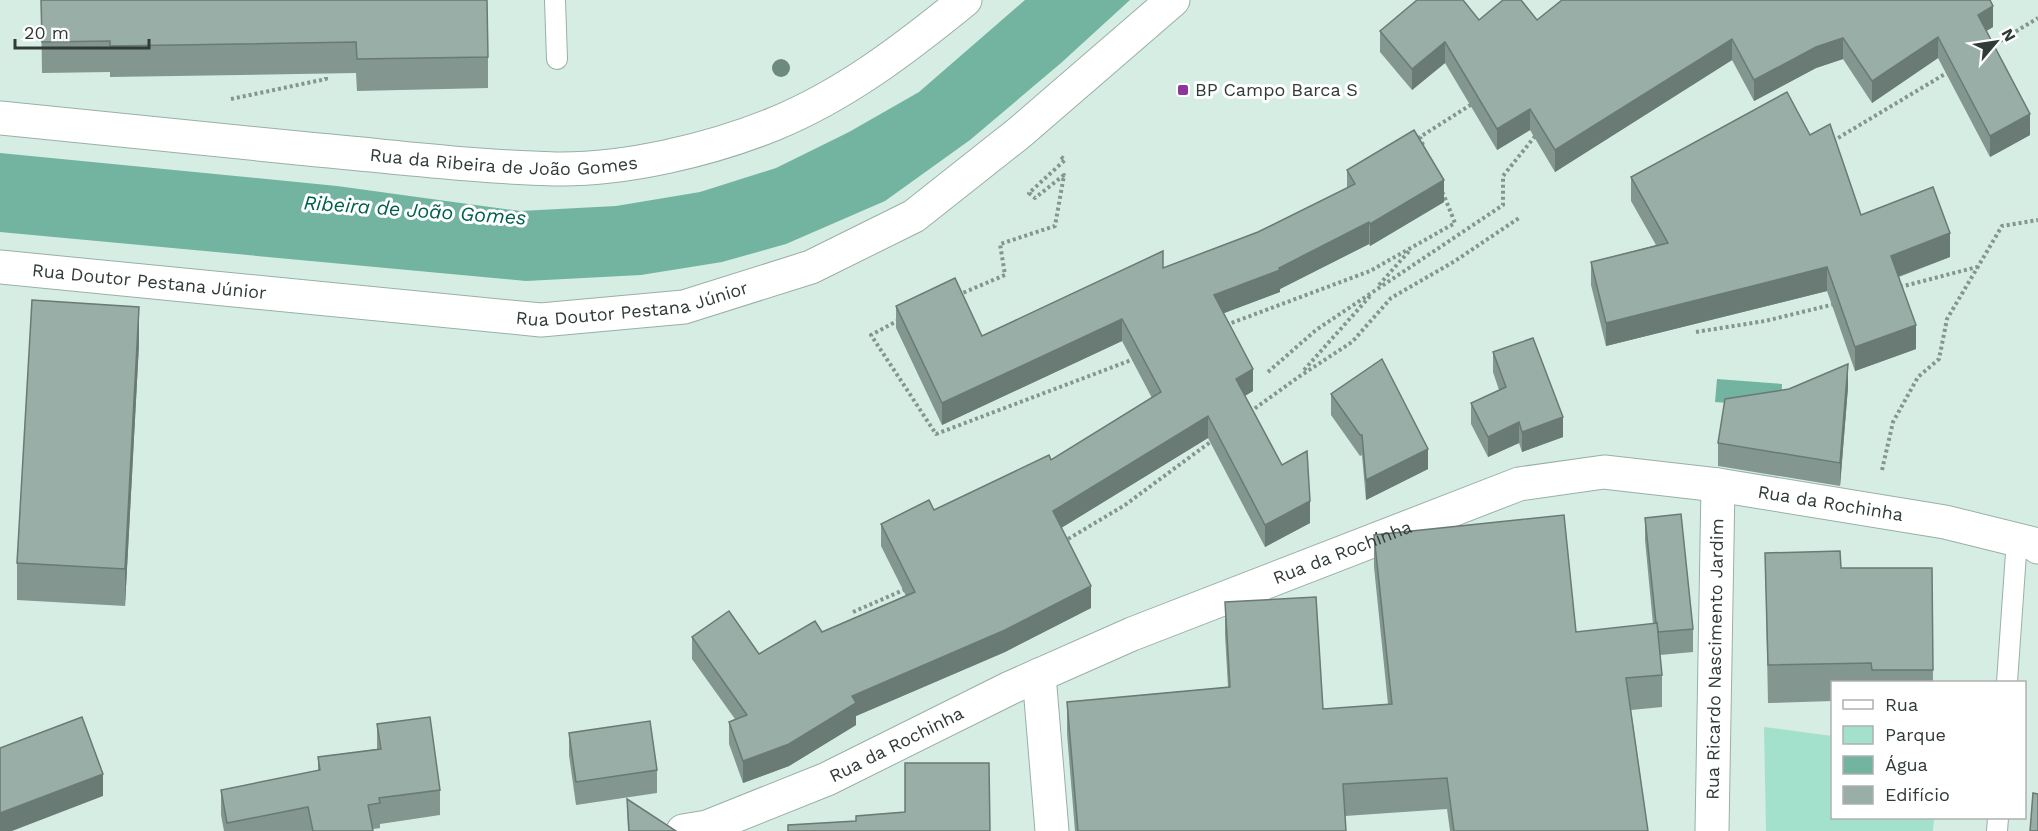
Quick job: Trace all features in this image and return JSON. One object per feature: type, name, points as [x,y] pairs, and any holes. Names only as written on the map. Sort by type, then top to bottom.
[{"type":"main road","name":"Rua da Ribeira de João Gomes","points":[[0,118],[448,163],[558,169],[624,165],[724,141],[775,124],[838,92],[884,64],[965,0]]},
{"type":"main road","name":"Rua Doutor Pestana Júnior","points":[[0,267],[541,320],[684,307],[811,267],[914,216],[1019,133],[1173,0]]},
{"type":"main road","name":"Rua da Rochinha","points":[[699,830],[826,779],[1039,675],[1132,634],[1519,484],[1604,472],[1719,485],[1872,512],[1945,522],[2027,543]]},
{"type":"main road","name":"Rua Ricardo Nascimento Jardim","points":[[1712,831],[1719,485]]},
{"type":"main road","points":[[1039,675],[1052,831]]},
{"type":"lane","points":[[555,0],[556,59]]},
{"type":"lane","points":[[2007,681],[2027,543]]},
{"type":"path","points":[[1989,48],[2038,18]]},
{"type":"path","points":[[1830,143],[1959,65]]},
{"type":"path","points":[[231,99],[326,79],[326,74]]},
{"type":"path","points":[[1424,148],[1420,137],[1478,100]]},
{"type":"path","points":[[1268,372],[1316,330],[1503,205],[1503,176],[1537,134]]},
{"type":"path","points":[[948,298],[1005,276],[1000,244],[1055,226],[1064,175],[1035,198],[1029,193],[1065,160],[1059,155]]},
{"type":"path","points":[[1218,328],[1370,271],[1455,223],[1442,191]]},
{"type":"path","points":[[1245,416],[1352,342],[1391,298],[1455,261],[1519,218]]},
{"type":"path","points":[[1872,512],[1893,422],[1918,377],[1939,359],[1947,319],[2002,226],[2038,220]]},
{"type":"path","points":[[1300,376],[1414,246]]},
{"type":"path","points":[[1899,287],[1978,267]]},
{"type":"path","points":[[1696,332],[1765,321],[1844,301]]},
{"type":"path","points":[[900,320],[872,335],[936,434],[1142,356]]},
{"type":"path","points":[[1058,545],[1125,505],[1217,437]]},
{"type":"path","points":[[853,612],[907,589]]},
{"type":"green space","points":[[1764,727],[1831,736],[1831,819],[1934,819],[1933,831],[1766,831]]},
{"type":"water","name":"Ribeira de João Gomes","points":[[1025,0],[1130,0],[1061,63],[970,140],[885,201],[786,244],[722,262],[641,275],[526,281],[0,232],[0,153],[337,186],[520,211],[616,206],[700,192],[776,168],[849,132],[919,92]]},
{"type":"water","points":[[1717,379],[1782,384],[1781,407],[1715,402]]},
{"type":"building","points":[[41,0],[487,0],[488,57],[357,59],[356,42],[110,46],[110,41],[42,42]]},
{"type":"building","points":[[1417,0],[1463,0],[1479,20],[1503,0],[1521,0],[1537,20],[1562,0],[1990,0],[1993,6],[1978,15],[2030,114],[1990,136],[1938,37],[1872,81],[1843,38],[1816,47],[1754,80],[1732,39],[1555,150],[1530,109],[1497,129],[1445,42],[1412,69],[1380,31]]},
{"type":"building","points":[[1787,92],[1810,135],[1830,124],[1861,215],[1933,187],[1950,233],[1891,256],[1916,325],[1855,347],[1827,267],[1606,323],[1591,262],[1668,243],[1631,177]]},
{"type":"building","points":[[1414,130],[1444,180],[1370,224],[1369,222],[1279,268],[1280,270],[1214,295],[1253,369],[1236,379],[1282,465],[1307,451],[1310,501],[1265,525],[1208,416],[1053,511],[1091,586],[1005,630],[852,696],[856,703],[789,744],[743,761],[729,722],[747,715],[692,637],[729,611],[759,654],[815,621],[822,632],[915,592],[881,524],[929,500],[934,510],[1049,455],[1051,460],[1161,392],[1122,319],[942,403],[896,306],[955,278],[982,336],[1163,251],[1163,268],[1258,232],[1355,184],[1347,170]]},
{"type":"building","points":[[32,300],[139,307],[125,569],[17,563]]},
{"type":"building","points":[[1533,338],[1563,417],[1522,432],[1519,422],[1488,437],[1471,403],[1506,387],[1493,352]]},
{"type":"building","points":[[1382,359],[1428,449],[1366,480],[1362,435],[1331,394]]},
{"type":"building","points":[[1848,364],[1840,463],[1718,443],[1725,399],[1789,389]]},
{"type":"building","points":[[1681,514],[1693,629],[1658,632],[1645,518]]},
{"type":"building","points":[[1564,515],[1576,632],[1657,623],[1662,675],[1626,678],[1648,831],[1454,831],[1447,778],[1343,784],[1346,831],[1078,831],[1067,702],[1230,687],[1225,602],[1316,597],[1323,709],[1392,704],[1374,535]]},
{"type":"building","points":[[1840,551],[1841,568],[1932,568],[1933,670],[1872,670],[1871,663],[1768,665],[1765,553]]},
{"type":"building","points":[[82,717],[103,774],[0,813],[0,748]]},
{"type":"building","points":[[430,717],[440,790],[379,798],[380,803],[368,805],[373,831],[313,831],[308,807],[227,823],[221,790],[320,770],[318,757],[381,749],[377,724]]},
{"type":"building","points":[[650,721],[657,770],[576,782],[569,733]]},
{"type":"building","points":[[905,763],[989,763],[990,831],[788,831],[788,825],[856,821],[856,816],[905,812]]},
{"type":"building","points":[[2033,793],[2038,794],[2038,831],[2030,831]]},
{"type":"building","points":[[627,799],[676,831],[629,831]]},
{"type":"place","name":"BP Campo Barca S","points":[[1183,90]]}]
